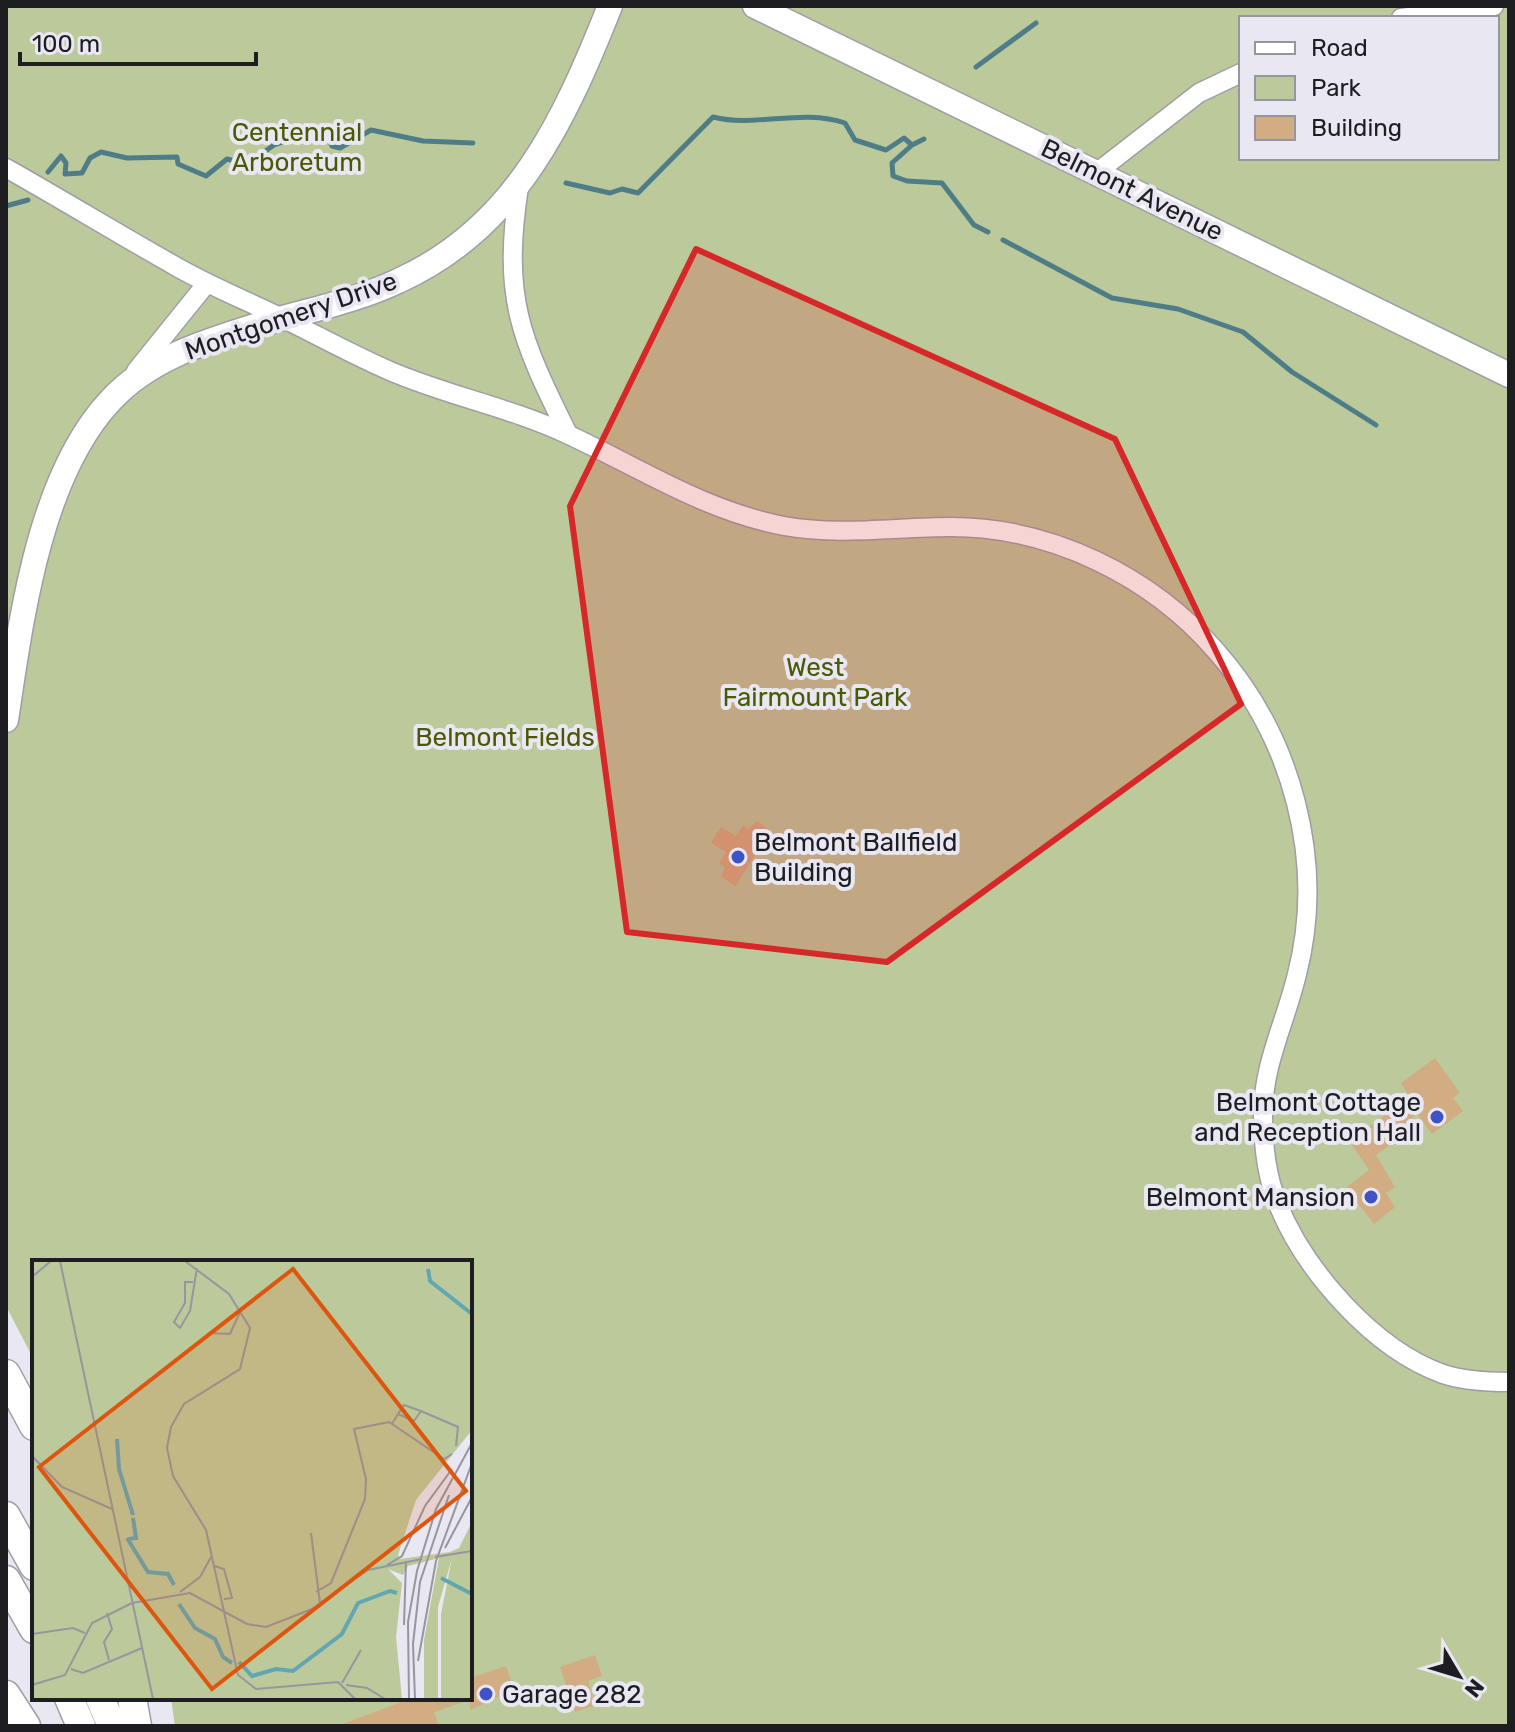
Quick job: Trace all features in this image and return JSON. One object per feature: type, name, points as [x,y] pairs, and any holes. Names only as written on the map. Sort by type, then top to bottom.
[{"type":"highway","points":[[6,1374],[32,1422]]},
{"type":"highway","points":[[6,1516],[32,1562]]},
{"type":"highway","points":[[6,1580],[32,1626]]},
{"type":"highway","points":[[6,1695],[26,1726]]},
{"type":"highway","points":[[70,1700],[81,1726]]},
{"type":"highway","points":[[101,1700],[112,1726]]},
{"type":"highway","points":[[132,1700],[137,1726]]},
{"type":"main road","name":"Montgomery Drive","points":[[6,720],[24,612],[51,514],[86,434],[124,386],[160,362],[187,350],[361,296],[420,270],[474,233],[519,187],[561,120],[610,6]]},
{"type":"main road","name":"Belmont Avenue","points":[[755,6],[1509,375]]},
{"type":"street","points":[[1416,16],[1494,6]]},
{"type":"street","points":[[1096,173],[1199,93],[1239,74]]},
{"type":"street","points":[[6,168],[207,283],[396,374],[568,434],[668,487],[728,510],[782,525],[867,532],[954,527],[1009,533],[1059,546],[1127,577],[1193,627],[1230,668],[1263,718],[1287,772],[1300,823],[1307,886],[1305,938],[1297,978],[1271,1056],[1263,1098],[1264,1150],[1276,1199],[1295,1237],[1337,1295],[1385,1343],[1441,1374],[1509,1382]]},
{"type":"street","points":[[519,187],[512,253],[518,320],[533,364],[568,434]]},
{"type":"street","name":"Montgomery Drive","points":[[124,386],[207,283]]},
{"type":"highlighted area","points":[[696,249],[1115,439],[1241,704],[887,962],[627,932],[570,506]]},
{"type":"green space","name":"West Fairmount Park","points":[[6,6],[1509,6],[1509,1726],[175,1726],[171,1700],[472,1700],[472,1260],[32,1260],[32,1356],[6,1306]]},
{"type":"building","name":"Belmont Ballfield Building","points":[[756,821],[770,830],[736,886],[721,877],[725,867],[719,863],[726,852],[711,843],[721,827],[736,836],[743,825],[749,829]]},
{"type":"building","name":"Belmont Cottage and Reception Hall","points":[[1435,1058],[1460,1093],[1453,1098],[1463,1111],[1432,1134],[1417,1114],[1384,1138],[1390,1145],[1376,1155],[1395,1187],[1386,1193],[1395,1207],[1374,1224],[1346,1188],[1369,1170],[1352,1145],[1373,1130],[1370,1126],[1387,1114],[1384,1111],[1408,1094],[1401,1083]]},
{"type":"building","points":[[595,1655],[602,1676],[588,1681],[595,1705],[575,1712],[560,1667]]},
{"type":"building","points":[[506,1666],[514,1690],[470,1710],[472,1677]]},
{"type":"building","points":[[407,1700],[469,1700],[434,1712],[439,1726],[337,1726]]},
{"type":"waterway","points":[[976,67],[1036,23]]},
{"type":"waterway","points":[[566,183],[610,193],[622,189],[638,193],[713,117],[729,120],[828,119],[845,123],[855,140],[886,150],[904,138],[912,145],[924,139]]},
{"type":"waterway","points":[[48,172],[61,156],[66,163],[65,174],[82,173],[90,158],[101,152],[127,158],[177,157],[178,164],[206,176],[227,159],[247,164],[274,145],[319,130],[326,133],[332,146],[340,148],[371,130],[423,141],[473,143]]},
{"type":"waterway","points":[[912,145],[892,163],[893,176],[907,181],[942,183],[974,225],[988,232]]},
{"type":"waterway","points":[[6,206],[28,200]]},
{"type":"waterway","points":[[1003,240],[1112,298],[1178,309],[1243,332],[1292,372],[1376,425]]},
{"type":"place","name":"Belmont Ballfield Building","points":[[738,857]]},
{"type":"place","name":"Belmont Cottage and Reception Hall","points":[[1437,1117]]},
{"type":"place","name":"Belmont Mansion","points":[[1371,1197]]},
{"type":"place","name":"Garage 282","points":[[486,1694]]},
{"type":"park label","name":"Centennial Arboretum","points":[[297,147]]},
{"type":"park label","name":"Belmont Fields","points":[[505,737]]}]
